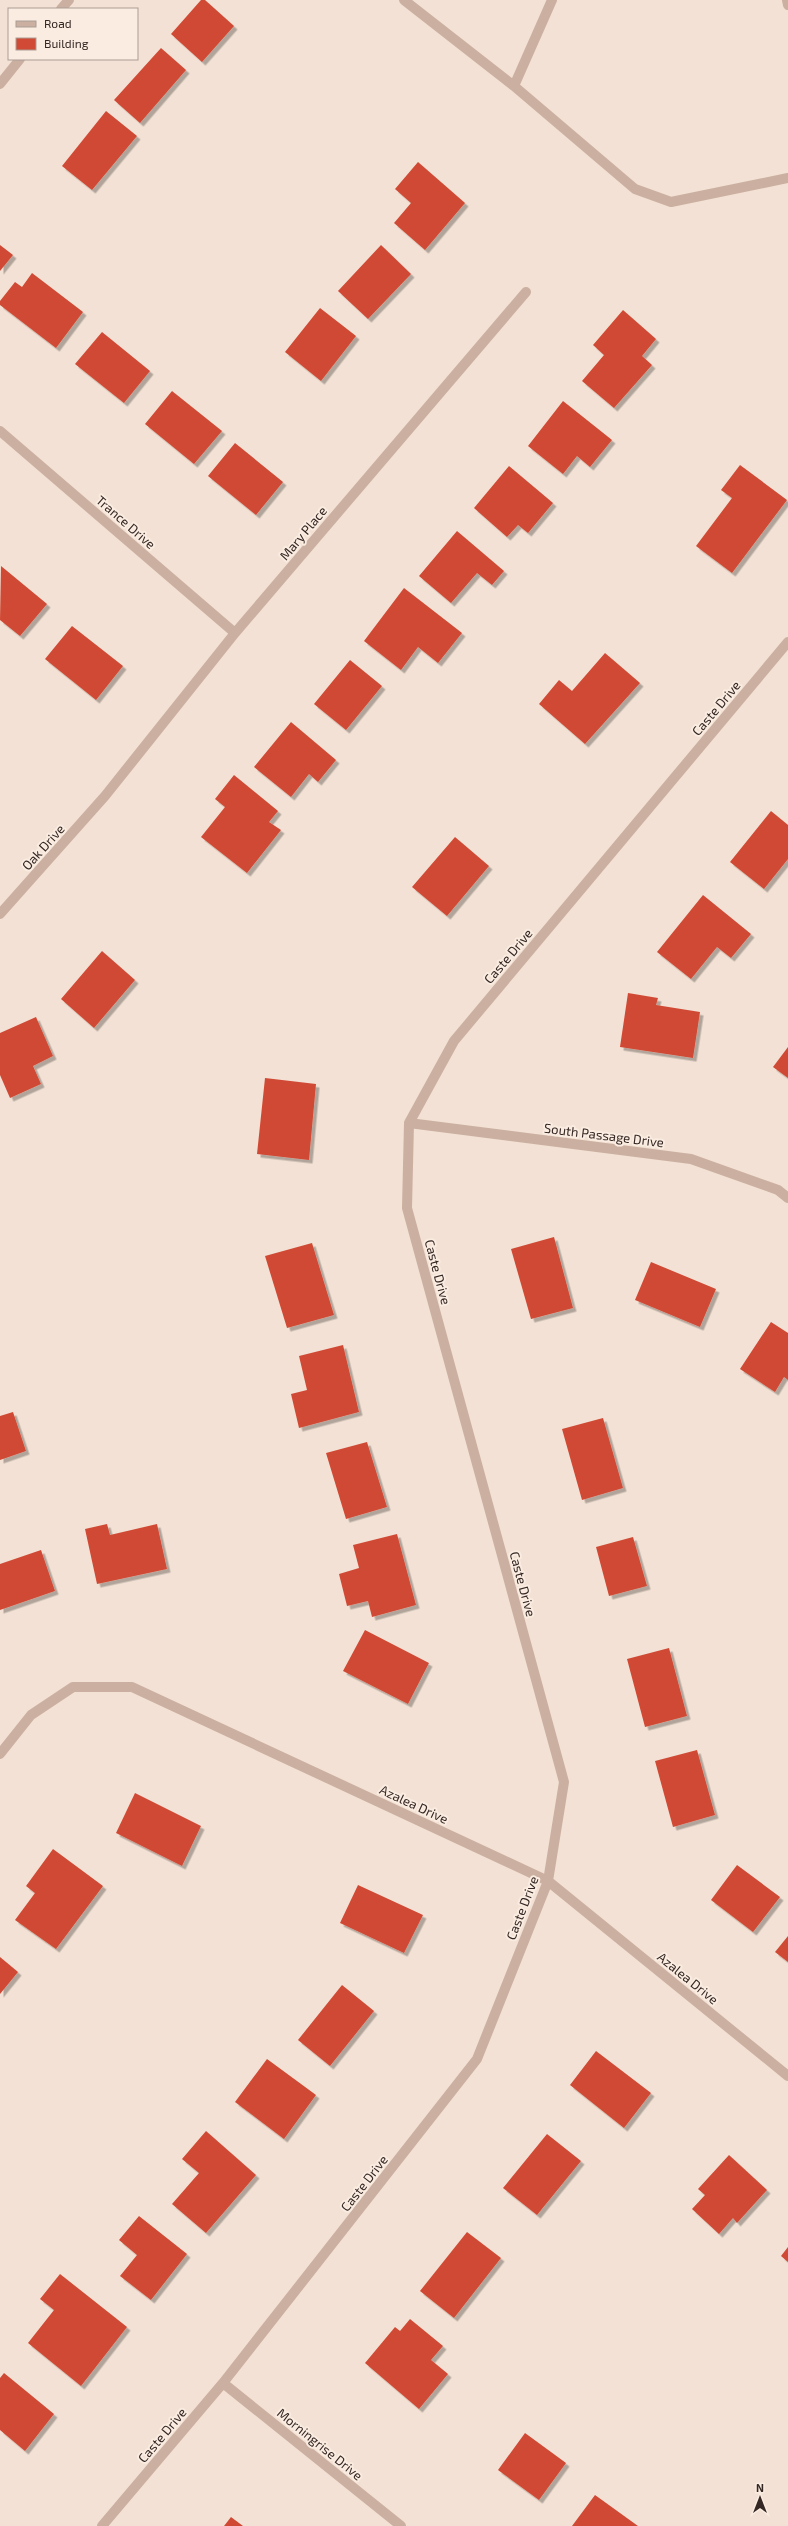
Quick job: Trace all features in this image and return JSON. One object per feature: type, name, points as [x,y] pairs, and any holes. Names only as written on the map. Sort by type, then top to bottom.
[{"type":"street","points":[[63,8],[69,0]]},
{"type":"street","points":[[404,0],[514,86],[635,189],[671,202],[788,178]]},
{"type":"street","points":[[514,86],[552,0]]},
{"type":"street","points":[[787,0],[788,5]]},
{"type":"street","points":[[0,84],[19,60]]},
{"type":"street","name":"Mary Place","points":[[105,796],[235,633],[526,292]]},
{"type":"street","name":"Trance Drive","points":[[0,430],[235,633]]},
{"type":"street","name":"Caste Drive","points":[[102,2526],[224,2383],[478,2059],[548,1881],[564,1782],[407,1208],[409,1123],[454,1041],[788,642]]},
{"type":"street","name":"Oak Drive","points":[[0,914],[105,796]]},
{"type":"street","name":"South Passage Drive","points":[[409,1123],[691,1159],[778,1190],[788,1198]]},
{"type":"street","name":"Azalea Drive","points":[[0,1754],[31,1715],[73,1687],[132,1687],[548,1881],[788,2076]]},
{"type":"street","name":"Morningrise Drive","points":[[224,2383],[401,2526]]},
{"type":"building","points":[[201,0],[205,0],[234,26],[202,62],[171,34]]},
{"type":"building","points":[[161,48],[186,70],[140,123],[114,100]]},
{"type":"building","points":[[106,111],[137,136],[92,190],[62,166]]},
{"type":"building","points":[[418,162],[465,203],[425,250],[394,223],[411,203],[395,189]]},
{"type":"building","points":[[0,245],[13,255],[0,271]]},
{"type":"building","points":[[381,245],[411,274],[368,319],[338,291]]},
{"type":"building","points":[[32,273],[83,312],[56,348],[0,305],[0,301],[15,282],[22,287]]},
{"type":"building","points":[[320,308],[356,336],[321,381],[285,352]]},
{"type":"building","points":[[623,310],[656,339],[642,356],[652,365],[614,408],[582,381],[604,355],[593,345]]},
{"type":"building","points":[[102,332],[150,371],[124,403],[75,364]]},
{"type":"building","points":[[172,391],[222,431],[194,464],[145,424]]},
{"type":"building","points":[[563,401],[612,440],[590,467],[577,456],[563,474],[528,446]]},
{"type":"building","points":[[235,443],[283,482],[256,515],[208,476]]},
{"type":"building","points":[[740,465],[787,500],[732,573],[696,546],[732,498],[721,490]]},
{"type":"building","points":[[509,466],[553,503],[528,533],[518,525],[507,537],[474,508]]},
{"type":"building","points":[[457,531],[504,571],[492,585],[477,573],[451,603],[419,576]]},
{"type":"building","points":[[1,566],[47,604],[20,636],[0,620]]},
{"type":"building","points":[[404,588],[462,633],[438,663],[418,647],[401,670],[364,641]]},
{"type":"building","points":[[72,626],[123,666],[96,700],[45,659]]},
{"type":"building","points":[[605,653],[640,683],[585,744],[539,704],[559,680],[572,691]]},
{"type":"building","points":[[350,660],[382,686],[346,730],[314,704]]},
{"type":"building","points":[[291,722],[336,760],[318,782],[309,774],[291,797],[254,767]]},
{"type":"building","points":[[234,775],[278,811],[269,822],[281,830],[247,873],[201,837],[225,807],[215,799]]},
{"type":"building","points":[[771,811],[788,825],[788,859],[764,889],[730,862]]},
{"type":"building","points":[[455,837],[489,866],[447,916],[412,887]]},
{"type":"building","points":[[703,895],[751,934],[731,958],[717,947],[691,979],[657,952]]},
{"type":"building","points":[[102,951],[135,980],[94,1028],[61,999]]},
{"type":"building","points":[[628,993],[658,998],[656,1005],[700,1012],[693,1058],[620,1047]]},
{"type":"building","points":[[36,1017],[53,1056],[33,1066],[41,1084],[10,1098],[0,1075],[0,1033]]},
{"type":"building","points":[[788,1047],[788,1078],[773,1067]]},
{"type":"building","points":[[265,1078],[316,1084],[309,1160],[257,1154]]},
{"type":"building","points":[[554,1237],[573,1308],[531,1319],[511,1249]]},
{"type":"building","points":[[312,1243],[334,1315],[287,1328],[265,1256]]},
{"type":"building","points":[[651,1262],[716,1289],[700,1327],[635,1300]]},
{"type":"building","points":[[771,1322],[788,1333],[788,1380],[784,1377],[775,1392],[740,1369]]},
{"type":"building","points":[[343,1345],[359,1412],[299,1428],[291,1394],[307,1390],[299,1356]]},
{"type":"building","points":[[13,1412],[26,1451],[0,1460],[0,1416]]},
{"type":"building","points":[[603,1418],[623,1488],[582,1500],[562,1429]]},
{"type":"building","points":[[367,1442],[387,1507],[346,1519],[326,1453]]},
{"type":"building","points":[[107,1524],[110,1535],[157,1524],[167,1569],[97,1584],[85,1529]]},
{"type":"building","points":[[397,1534],[416,1605],[372,1617],[368,1601],[347,1606],[339,1574],[359,1568],[353,1545]]},
{"type":"building","points":[[633,1537],[647,1586],[609,1596],[596,1547]]},
{"type":"building","points":[[41,1550],[55,1591],[0,1610],[0,1564]]},
{"type":"building","points":[[365,1630],[429,1663],[408,1704],[343,1671]]},
{"type":"building","points":[[669,1648],[687,1716],[645,1727],[627,1659]]},
{"type":"building","points":[[697,1750],[715,1815],[673,1827],[655,1761]]},
{"type":"building","points":[[135,1793],[201,1826],[182,1866],[116,1833]]},
{"type":"building","points":[[53,1849],[103,1886],[56,1949],[15,1920],[35,1893],[26,1886]]},
{"type":"building","points":[[737,1865],[780,1897],[753,1932],[711,1900]]},
{"type":"building","points":[[358,1885],[423,1915],[404,1953],[340,1923]]},
{"type":"building","points":[[788,1936],[788,1962],[775,1952]]},
{"type":"building","points":[[0,1957],[18,1972],[0,1994]]},
{"type":"building","points":[[342,1985],[374,2011],[330,2066],[298,2040]]},
{"type":"building","points":[[596,2051],[651,2093],[624,2128],[570,2085]]},
{"type":"building","points":[[267,2059],[316,2095],[284,2139],[235,2102]]},
{"type":"building","points":[[206,2131],[256,2175],[206,2233],[172,2204],[199,2173],[182,2159]]},
{"type":"building","points":[[547,2134],[581,2161],[537,2215],[503,2188]]},
{"type":"building","points":[[729,2155],[767,2190],[737,2223],[733,2218],[719,2234],[692,2209],[705,2195],[698,2189]]},
{"type":"building","points":[[139,2216],[187,2254],[151,2300],[120,2276],[137,2255],[119,2240]]},
{"type":"building","points":[[467,2232],[501,2258],[454,2318],[420,2291]]},
{"type":"building","points":[[788,2247],[788,2262],[781,2256]]},
{"type":"building","points":[[60,2274],[127,2327],[81,2386],[28,2343],[54,2310],[40,2299]]},
{"type":"building","points":[[410,2319],[443,2346],[431,2360],[448,2374],[419,2409],[365,2363],[395,2327],[400,2331]]},
{"type":"building","points":[[4,2373],[54,2414],[25,2451],[0,2430],[0,2378]]},
{"type":"building","points":[[525,2433],[566,2463],[539,2500],[498,2470]]},
{"type":"building","points":[[595,2495],[638,2526],[572,2526]]},
{"type":"building","points":[[231,2517],[243,2526],[224,2526]]}]
